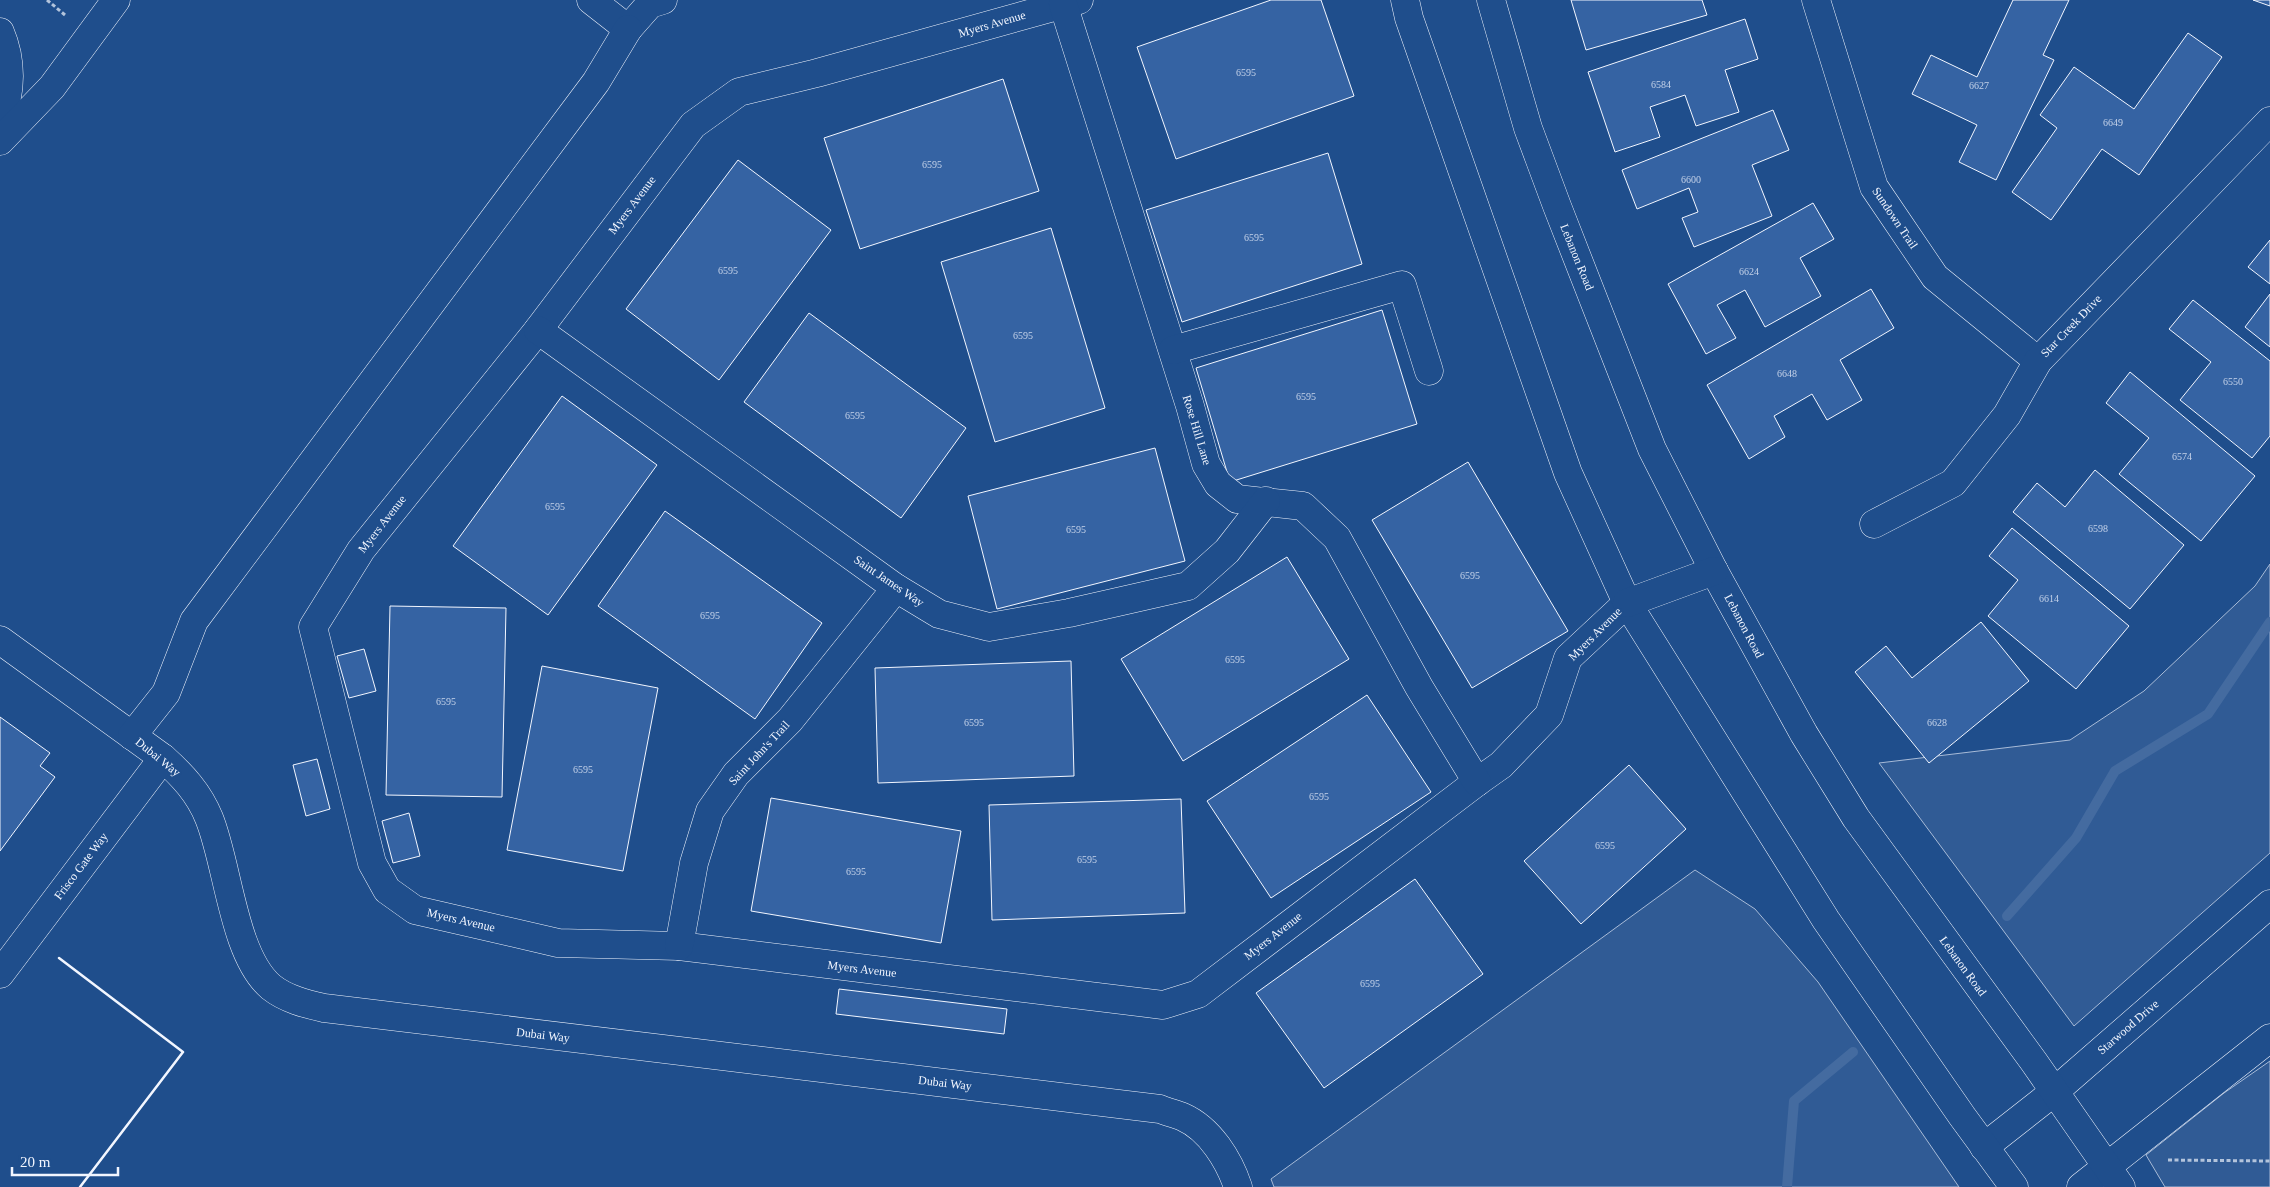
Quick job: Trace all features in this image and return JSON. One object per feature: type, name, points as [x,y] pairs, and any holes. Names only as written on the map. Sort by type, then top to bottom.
[{"type":"street","points":[[0,141],[52,87],[116,0]]},
{"type":"street","points":[[592,0],[628,29]]},
{"type":"street","points":[[132,736],[166,693],[194,621],[596,82],[628,29],[650,4],[663,0]]},
{"type":"street","points":[[1405,0],[1409,18],[1484,238],[1568,473],[1626,602],[1826,920],[1984,1147],[2014,1187]]},
{"type":"street","name":"Lebanon Road","points":[[1491,0],[1528,128],[1557,206],[1652,449],[1714,571],[1800,726],[1856,818],[2114,1177]]},
{"type":"street","name":"Sundown Trail","points":[[1816,0],[1874,187],[1935,276],[2038,361]]},
{"type":"street","name":"Myers Avenue","points":[[1071,2],[817,73],[739,92],[693,124],[538,330],[361,550],[313,627],[372,863],[387,890],[416,910],[558,943],[679,946],[1163,1006],[1198,994],[1477,782],[1501,766],[1549,715],[1568,658],[1626,602]]},
{"type":"street","name":"Rose Hill Lane","points":[[1071,2],[1206,464],[1218,484],[1236,499],[1303,506],[1338,538],[1420,687],[1477,782]]},
{"type":"street","points":[[0,32],[6,50],[9,81],[7,97],[0,120]]},
{"type":"street","name":"Star Creek Drive","points":[[1874,524],[1953,484],[2007,415],[2038,361],[2270,121]]},
{"type":"street","points":[[1173,350],[1402,285],[1429,371]]},
{"type":"street","name":"Saint James Way","points":[[538,330],[896,588],[939,614],[989,627],[1069,613],[1188,586],[1227,551],[1266,501]]},
{"type":"street","points":[[1626,602],[1714,571]]},
{"type":"street","name":"Saint John's Trail","points":[[679,946],[694,862],[710,811],[736,774],[790,720],[896,588]]},
{"type":"street","name":"Dubai Way","points":[[0,640],[163,758],[183,776],[199,798],[209,818],[245,947],[256,969],[272,987],[298,1001],[334,1010],[1160,1109],[1184,1117],[1205,1133],[1223,1154],[1238,1187]]},
{"type":"street","name":"Frisco Gate Way","points":[[0,974],[163,758]]},
{"type":"street","name":"Starwood Drive","points":[[1984,1147],[2054,1092],[2270,904]]},
{"type":"street","points":[[2081,1187],[2114,1177],[2270,1038]]},
{"type":"path","points":[[2165,1160],[2270,1161]]},
{"type":"shaded area","points":[[2270,564],[2270,853],[2074,1026],[1879,763],[2070,740],[2144,691],[2255,586]]},
{"type":"shaded area","points":[[1695,870],[1755,909],[1818,982],[1959,1187],[1274,1187],[1271,1179]]},
{"type":"shaded area","points":[[2270,1061],[2270,1187],[2165,1187],[2146,1155],[2224,1093]]},
{"type":"building","points":[[1271,0],[1321,0],[1354,96],[1176,159],[1137,47]]},
{"type":"building","points":[[1571,0],[1702,0],[1707,15],[1586,50]]},
{"type":"building","points":[[2013,0],[2069,0],[2043,55],[2054,60],[1996,180],[1959,162],[1977,125],[1912,94],[1931,55],[1977,77]]},
{"type":"building","points":[[2253,0],[2270,0],[2270,6]]},
{"type":"building","points":[[1745,19],[1758,59],[1725,70],[1739,112],[1696,126],[1685,95],[1650,107],[1660,137],[1615,152],[1588,72]]},
{"type":"building","points":[[2188,33],[2222,57],[2139,175],[2102,149],[2051,220],[2012,192],[2057,128],[2040,115],[2074,67],[2134,109]]},
{"type":"building","points":[[1003,79],[1039,191],[860,249],[824,138]]},
{"type":"building","points":[[1773,110],[1789,150],[1752,165],[1772,216],[1694,247],[1682,218],[1698,212],[1689,188],[1637,209],[1622,170]]},
{"type":"building","points":[[1328,153],[1362,264],[1182,322],[1146,210]]},
{"type":"building","points":[[738,160],[831,230],[719,380],[626,309]]},
{"type":"building","points":[[1813,203],[1834,239],[1800,258],[1821,296],[1765,327],[1745,290],[1717,305],[1736,338],[1706,354],[1668,284]]},
{"type":"building","points":[[1051,228],[1105,408],[995,442],[941,262]]},
{"type":"building","points":[[2270,240],[2270,284],[2248,267]]},
{"type":"building","points":[[1871,289],[1894,328],[1840,360],[1862,400],[1827,420],[1812,394],[1774,416],[1785,437],[1749,459],[1707,385]]},
{"type":"building","points":[[2270,294],[2270,347],[2245,327]]},
{"type":"building","points":[[2193,300],[2270,361],[2270,436],[2252,458],[2180,400],[2211,362],[2169,329]]},
{"type":"building","points":[[1382,310],[1417,424],[1230,482],[1196,368]]},
{"type":"building","points":[[809,313],[966,428],[901,518],[744,402]]},
{"type":"building","points":[[2130,372],[2255,476],[2201,541],[2119,474],[2149,438],[2106,403]]},
{"type":"building","points":[[562,396],[657,465],[548,615],[453,546]]},
{"type":"building","points":[[1155,448],[1185,561],[997,609],[968,496]]},
{"type":"building","points":[[1468,462],[1568,631],[1472,688],[1372,520]]},
{"type":"building","points":[[2095,470],[2184,545],[2130,609],[2013,512],[2037,483],[2065,507]]},
{"type":"building","points":[[665,511],[822,623],[755,719],[598,606]]},
{"type":"building","points":[[2012,528],[2129,626],[2076,689],[1988,616],[2018,580],[1989,556]]},
{"type":"building","points":[[1287,557],[1349,659],[1183,761],[1121,659]]},
{"type":"building","points":[[390,606],[506,608],[502,797],[386,795]]},
{"type":"building","points":[[1981,622],[2029,681],[1929,763],[1855,672],[1886,646],[1912,678]]},
{"type":"building","points":[[364,649],[376,691],[349,698],[337,656]]},
{"type":"building","points":[[1071,661],[1074,776],[878,783],[875,668]]},
{"type":"building","points":[[542,666],[658,688],[623,871],[507,850]]},
{"type":"building","points":[[1367,695],[1431,792],[1271,898],[1207,801]]},
{"type":"building","points":[[0,717],[50,753],[40,766],[55,777],[0,851]]},
{"type":"building","points":[[317,759],[330,809],[306,816],[293,765]]},
{"type":"building","points":[[1629,765],[1686,829],[1581,924],[1524,861]]},
{"type":"building","points":[[771,798],[961,831],[941,943],[751,911]]},
{"type":"building","points":[[1181,799],[1185,913],[992,920],[989,805]]},
{"type":"building","points":[[409,813],[420,856],[393,863],[382,821]]},
{"type":"building","points":[[1415,879],[1483,974],[1324,1088],[1256,993]]},
{"type":"building","points":[[839,989],[1007,1009],[1004,1034],[836,1014]]},
{"type":"waterway","points":[[2007,916],[2076,838],[2115,771],[2208,714],[2270,622]]},
{"type":"waterway","points":[[1787,1187],[1794,1101],[1853,1052]]},
{"type":"wall","points":[[59,958],[183,1052],[80,1187]]}]
